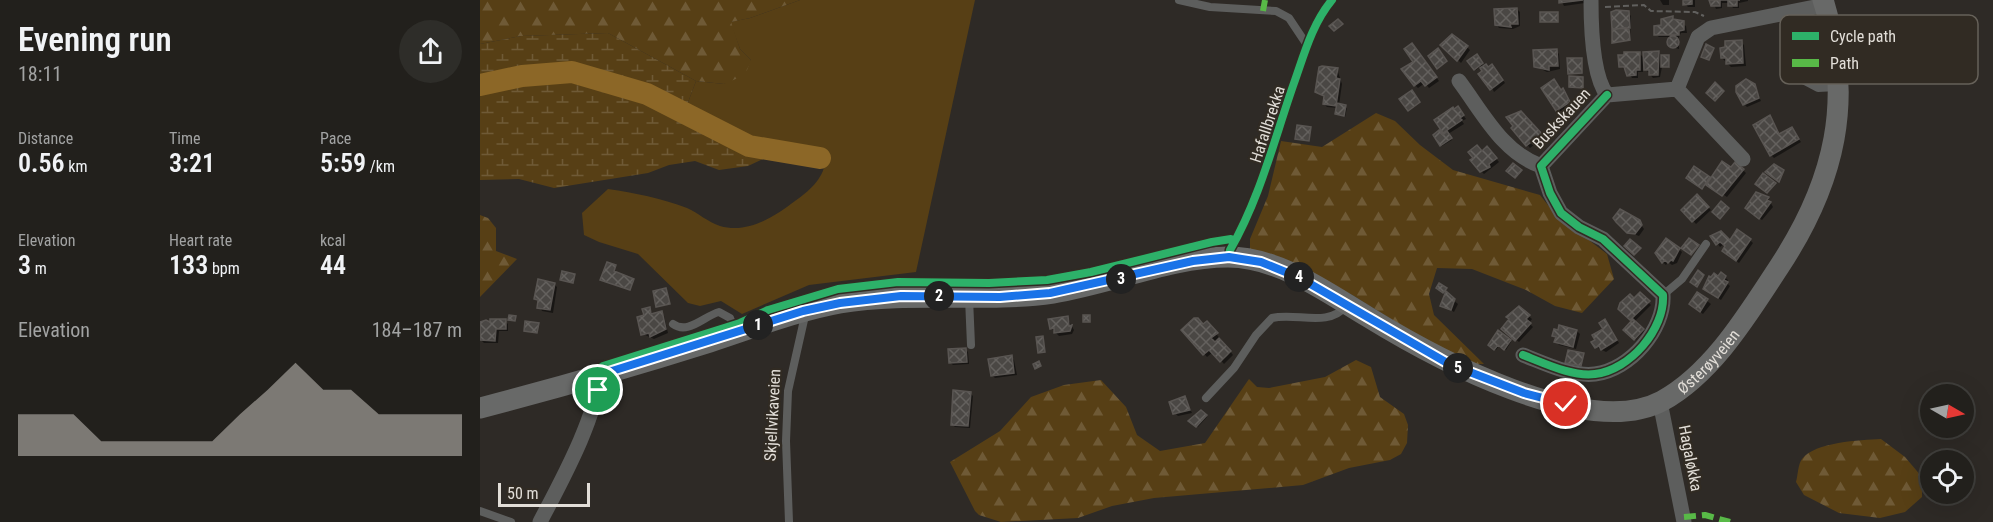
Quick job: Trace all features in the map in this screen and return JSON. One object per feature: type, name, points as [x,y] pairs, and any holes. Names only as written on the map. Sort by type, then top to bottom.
[{"type":"main road","name":"Østerøyveien","points":[[480,408],[596,376],[803,311],[879,298],[1050,293],[1193,261],[1229,257],[1261,262],[1279,268],[1449,364],[1524,393],[1600,410],[1624,411],[1660,402],[1691,379],[1722,346],[1763,291],[1809,218],[1831,161],[1838,110],[1838,84]]},
{"type":"street","points":[[1743,159],[1677,89],[1698,37],[1712,28],[1790,13],[1824,2]]},
{"type":"street","name":"Buskskauen","points":[[1591,4],[1591,24],[1600,86],[1607,95]]},
{"type":"street","name":"Buskskauen","points":[[1459,81],[1506,146],[1527,161],[1541,166]]},
{"type":"street","name":"Buskskauen","points":[[1541,166],[1607,95],[1677,89]]},
{"type":"street","name":"Buskskauen","points":[[1541,166],[1550,194],[1562,213],[1578,227],[1604,239],[1663,295]]},
{"type":"street","points":[[1523,355],[1578,373],[1595,374],[1610,370],[1634,355],[1658,325],[1664,308],[1663,295]]},
{"type":"street","points":[[540,522],[590,417],[598,390],[596,376]]},
{"type":"street","name":"Hagaløkka","points":[[1660,402],[1684,522]]},
{"type":"lane","points":[[1179,0],[1210,7],[1276,11],[1289,18],[1307,45]]},
{"type":"lane","points":[[1811,84],[1818,88],[1838,87]]},
{"type":"lane","points":[[1663,295],[1682,279],[1706,244]]},
{"type":"lane","points":[[969,297],[971,345]]},
{"type":"lane","points":[[1206,398],[1234,368],[1256,335],[1272,318],[1327,317],[1342,312],[1347,305]]},
{"type":"lane","name":"Skjellvikaveien","points":[[789,522],[786,441],[788,391],[804,320],[803,311]]},
{"type":"lane","points":[[672,324],[679,328],[691,326],[719,312],[730,318],[735,333]]},
{"type":"lane","points":[[480,511],[511,522]]},
{"type":"path","points":[[1591,4],[1644,5],[1651,11],[1695,12],[1707,19],[1712,28]]},
{"type":"green space","points":[[480,0],[800,0],[750,18],[731,22],[740,49],[751,60],[745,75],[724,84],[696,81],[608,33],[521,36],[480,44]]},
{"type":"green space","points":[[800,0],[975,0],[916,272],[809,285],[742,314],[721,301],[700,306],[688,303],[638,254],[584,235],[582,213],[608,189],[667,201],[687,208],[720,226],[741,228],[769,218],[810,189],[818,180],[825,163],[747,140],[687,105],[696,81],[724,84],[751,60],[740,49],[730,22],[750,18]]},
{"type":"green space","points":[[608,33],[696,81],[687,105],[747,140],[767,146],[765,158],[748,166],[719,170],[695,161],[669,165],[648,173],[554,188],[519,179],[480,180],[480,44],[521,36]]},
{"type":"green space","points":[[1376,113],[1395,121],[1420,145],[1453,170],[1540,195],[1555,214],[1607,254],[1614,279],[1582,313],[1555,306],[1526,290],[1472,269],[1437,268],[1429,294],[1434,315],[1484,364],[1464,364],[1349,293],[1250,254],[1250,239],[1268,196],[1281,141],[1322,147]]},
{"type":"green space","points":[[480,215],[488,218],[496,228],[496,251],[517,259],[480,297]]},
{"type":"green space","points":[[1356,360],[1371,367],[1380,397],[1404,414],[1408,425],[1407,443],[1401,454],[1390,460],[1349,468],[1303,485],[1154,498],[1112,506],[1078,518],[1001,522],[979,515],[975,511],[950,462],[1000,431],[1031,397],[1064,385],[1101,380],[1126,407],[1137,435],[1160,451],[1205,443],[1249,379],[1257,387],[1269,388],[1325,377]]},
{"type":"green space","points":[[1881,439],[1905,457],[1920,475],[1920,499],[1905,512],[1880,518],[1839,513],[1804,495],[1796,482],[1802,459],[1808,453],[1827,445]]},
{"type":"building","points":[[1559,0],[1583,0],[1559,3]]},
{"type":"building","points":[[1683,0],[1692,0],[1692,4],[1683,5]]},
{"type":"building","points":[[1709,0],[1720,0],[1720,6],[1711,6]]},
{"type":"building","points":[[1728,0],[1737,0],[1737,6],[1728,6]]},
{"type":"building","points":[[1517,8],[1518,24],[1510,24],[1511,27],[1495,25],[1494,9]]},
{"type":"building","points":[[1629,11],[1630,28],[1612,29],[1611,12]]},
{"type":"building","points":[[1540,12],[1558,12],[1558,22],[1540,22]]},
{"type":"building","points":[[1673,16],[1673,19],[1684,21],[1684,30],[1679,31],[1679,35],[1654,35],[1654,26],[1661,25],[1661,19]]},
{"type":"building","points":[[1338,19],[1343,24],[1334,31],[1329,26]]},
{"type":"building","points":[[1629,29],[1630,40],[1612,43],[1612,30]]},
{"type":"building","points":[[1452,34],[1468,46],[1457,61],[1440,45]]},
{"type":"building","points":[[1675,36],[1679,42],[1675,48],[1671,48],[1667,40]]},
{"type":"building","points":[[1742,40],[1743,63],[1726,64],[1726,58],[1721,58],[1720,48],[1725,47],[1725,41]]},
{"type":"building","points":[[1412,43],[1437,77],[1425,86],[1421,81],[1414,86],[1401,69],[1413,62],[1404,49]]},
{"type":"building","points":[[1706,44],[1714,48],[1709,60],[1701,57]]},
{"type":"building","points":[[1438,48],[1447,61],[1437,69],[1428,56]]},
{"type":"building","points":[[1557,49],[1558,66],[1549,66],[1549,70],[1534,67],[1533,50]]},
{"type":"building","points":[[1659,51],[1658,75],[1649,75],[1649,70],[1644,70],[1643,52]]},
{"type":"building","points":[[1624,52],[1640,52],[1640,70],[1636,70],[1636,75],[1627,76],[1624,67],[1619,67],[1618,55],[1624,55]]},
{"type":"building","points":[[1477,54],[1483,63],[1474,70],[1467,61]]},
{"type":"building","points":[[1661,55],[1669,55],[1669,67],[1661,67]]},
{"type":"building","points":[[1567,58],[1582,58],[1582,73],[1568,74]]},
{"type":"building","points":[[1486,64],[1488,67],[1492,64],[1503,80],[1490,90],[1478,74],[1482,71],[1480,68]]},
{"type":"building","points":[[1319,67],[1338,68],[1336,78],[1340,79],[1336,106],[1323,104],[1324,96],[1315,92]]},
{"type":"building","points":[[1569,76],[1583,77],[1583,88],[1569,87]]},
{"type":"building","points":[[1554,79],[1561,90],[1563,88],[1570,102],[1556,111],[1541,88]]},
{"type":"building","points":[[1746,79],[1755,84],[1759,98],[1743,105],[1736,92],[1736,86]]},
{"type":"building","points":[[1715,82],[1724,91],[1715,101],[1706,93]]},
{"type":"building","points":[[1412,90],[1420,102],[1408,111],[1399,99]]},
{"type":"building","points":[[1337,103],[1346,105],[1344,116],[1335,114]]},
{"type":"building","points":[[1458,106],[1464,115],[1460,118],[1462,120],[1443,133],[1434,120]]},
{"type":"building","points":[[1521,111],[1542,134],[1526,146],[1511,128],[1513,126],[1506,117]]},
{"type":"building","points":[[1770,115],[1779,134],[1792,127],[1799,139],[1770,156],[1753,125]]},
{"type":"building","points":[[1297,125],[1311,127],[1309,141],[1295,139]]},
{"type":"building","points":[[1439,130],[1443,135],[1447,131],[1452,138],[1440,146],[1433,135]]},
{"type":"building","points":[[1477,145],[1482,151],[1487,146],[1497,158],[1489,164],[1490,167],[1480,172],[1470,160],[1473,158],[1468,152]]},
{"type":"building","points":[[1722,161],[1731,167],[1735,162],[1744,169],[1722,196],[1706,185]]},
{"type":"building","points":[[1513,163],[1522,170],[1515,178],[1506,171]]},
{"type":"building","points":[[1774,164],[1784,170],[1779,182],[1765,172]]},
{"type":"building","points":[[1694,166],[1710,177],[1702,189],[1686,178]]},
{"type":"building","points":[[1763,173],[1776,183],[1767,193],[1755,184]]},
{"type":"building","points":[[1756,192],[1769,197],[1767,200],[1771,202],[1759,219],[1745,208]]},
{"type":"building","points":[[1697,194],[1709,207],[1692,222],[1681,210]]},
{"type":"building","points":[[1721,201],[1729,208],[1720,219],[1712,212]]},
{"type":"building","points":[[1620,209],[1640,220],[1642,225],[1635,234],[1627,233],[1613,218]]},
{"type":"building","points":[[1737,229],[1751,239],[1736,261],[1722,251],[1725,246],[1720,242],[1716,245],[1710,236],[1721,231],[1730,240]]},
{"type":"building","points":[[1666,238],[1680,248],[1673,261],[1668,263],[1665,260],[1662,263],[1655,253]]},
{"type":"building","points":[[1689,238],[1699,245],[1691,255],[1681,248]]},
{"type":"building","points":[[1630,239],[1641,248],[1634,255],[1624,246]]},
{"type":"building","points":[[607,262],[616,265],[614,271],[634,279],[630,290],[600,280]]},
{"type":"building","points":[[1698,270],[1704,275],[1697,287],[1690,282]]},
{"type":"building","points":[[562,271],[575,274],[573,283],[560,280]]},
{"type":"building","points":[[1721,272],[1726,276],[1724,280],[1728,282],[1718,298],[1703,289],[1709,276],[1711,277],[1714,273],[1718,276]]},
{"type":"building","points":[[538,279],[555,283],[550,310],[537,308],[538,300],[534,299]]},
{"type":"building","points":[[1439,283],[1447,288],[1443,293],[1436,288]]},
{"type":"building","points":[[666,288],[670,304],[656,307],[653,291]]},
{"type":"building","points":[[1446,291],[1455,299],[1451,310],[1440,306]]},
{"type":"building","points":[[1640,292],[1650,301],[1630,320],[1618,309],[1620,303],[1630,294],[1634,298]]},
{"type":"building","points":[[1697,292],[1708,299],[1700,312],[1689,304]]},
{"type":"building","points":[[1519,306],[1530,315],[1526,319],[1531,323],[1515,341],[1501,329],[1509,319],[1506,317]]},
{"type":"building","points":[[650,307],[651,314],[662,311],[666,329],[650,337],[649,333],[641,335],[637,317],[644,315],[642,309]]},
{"type":"building","points":[[509,315],[516,316],[515,321],[508,320]]},
{"type":"building","points":[[1083,315],[1090,315],[1090,322],[1083,322]]},
{"type":"building","points":[[1068,316],[1069,326],[1072,325],[1070,331],[1054,333],[1054,328],[1050,329],[1048,319]]},
{"type":"building","points":[[1194,318],[1198,318],[1203,324],[1207,321],[1218,333],[1211,338],[1215,342],[1219,338],[1231,351],[1220,362],[1209,350],[1203,355],[1181,330]]},
{"type":"building","points":[[490,319],[506,319],[506,329],[496,329],[495,341],[480,340],[480,322],[486,320],[490,322]]},
{"type":"building","points":[[1605,319],[1617,340],[1601,350],[1599,346],[1595,348],[1591,342],[1595,340],[1592,335],[1603,329],[1599,323]]},
{"type":"building","points":[[1633,319],[1644,329],[1634,340],[1623,330]]},
{"type":"building","points":[[525,321],[539,323],[537,333],[524,331]]},
{"type":"building","points":[[1559,325],[1577,330],[1573,347],[1554,342],[1556,337],[1552,336],[1554,329],[1558,330]]},
{"type":"building","points":[[1498,330],[1511,340],[1504,350],[1498,345],[1494,350],[1488,345]]},
{"type":"building","points":[[1043,336],[1045,352],[1038,353],[1036,337]]},
{"type":"building","points":[[966,348],[967,362],[949,363],[948,349]]},
{"type":"building","points":[[1568,350],[1584,353],[1581,366],[1565,363]]},
{"type":"building","points":[[1012,355],[1014,373],[991,376],[988,359]]},
{"type":"building","points":[[1039,361],[1041,366],[1035,369],[1033,364]]},
{"type":"building","points":[[953,390],[971,392],[968,426],[951,425]]},
{"type":"building","points":[[1185,396],[1190,410],[1173,414],[1169,402]]},
{"type":"building","points":[[1201,410],[1207,415],[1196,427],[1188,421]]},
{"type":"waterway","points":[[480,85],[522,76],[572,72],[647,94],[749,146],[820,158]]},
{"type":"marked path","points":[[1263,11],[1265,0]]},
{"type":"marked path","points":[[1684,517],[1705,515],[1730,522]]},
{"type":"cycle path","name":"Hafallbrekka","points":[[1229,257],[1266,168],[1309,40],[1332,0]]},
{"type":"cycle path","points":[[1523,355],[1558,369],[1577,373],[1595,374],[1608,371],[1621,365],[1643,346],[1658,321],[1663,295],[1603,239],[1579,227],[1561,213],[1550,193],[1541,166],[1607,95]]},
{"type":"cycle path","points":[[596,376],[596,371],[603,366],[740,323],[768,310],[838,289],[898,282],[989,283],[1047,280],[1091,272],[1212,242],[1231,239],[1235,241]]},
{"type":"route","points":[[598,390],[596,376],[803,311],[854,301],[901,296],[1035,295],[1083,288],[1193,261],[1229,257],[1261,262],[1300,278],[1449,364],[1524,393],[1566,404]]}]
